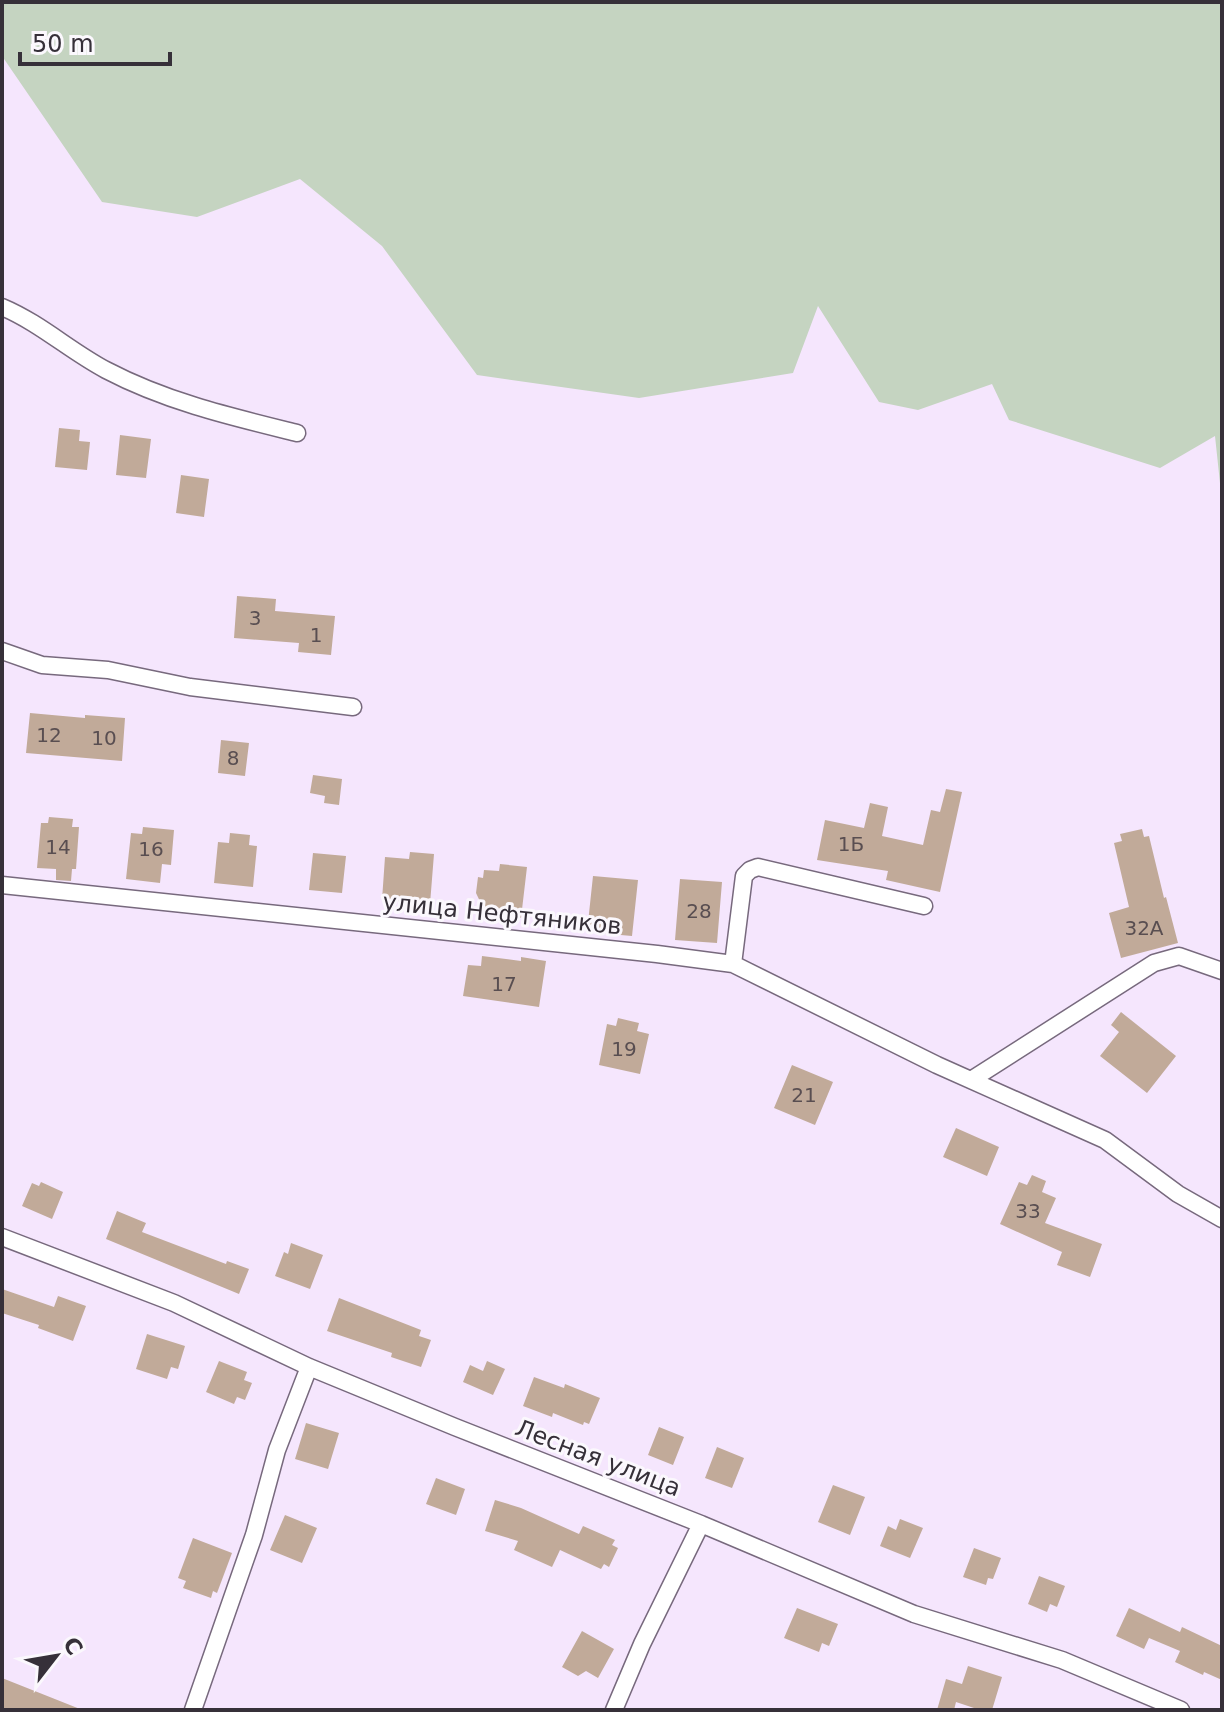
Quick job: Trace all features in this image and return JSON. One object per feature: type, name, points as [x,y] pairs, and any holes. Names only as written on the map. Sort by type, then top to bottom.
[{"type":"street","points":[[2,307],[24,316],[103,368],[136,385],[198,408],[297,433]]},
{"type":"street","points":[[2,651],[42,665],[108,670],[190,687],[353,707]]},
{"type":"street","points":[[733,964],[744,876],[758,867],[924,906]]},
{"type":"street","name":"улица Нефтяников","points":[[2,885],[733,964],[971,1080],[1105,1140],[1178,1194],[1222,1219]]},
{"type":"street","points":[[971,1080],[1154,963],[1179,956],[1222,971]]},
{"type":"street","name":"Лесная улица","points":[[2,1237],[174,1303],[309,1367],[701,1524],[914,1614],[1062,1660],[1181,1710]]},
{"type":"street","points":[[193,1710],[254,1535],[277,1450],[309,1367]]},
{"type":"street","points":[[614,1710],[642,1644],[701,1524]]},
{"type":"green space","points":[[2,2],[1222,2],[1222,502],[1215,436],[1160,468],[1009,420],[992,384],[918,410],[879,402],[818,306],[793,373],[639,398],[477,375],[382,246],[300,179],[197,217],[102,202],[2,56]]},
{"type":"building","points":[[59,428],[80,430],[79,441],[90,442],[87,470],[55,467]]},
{"type":"building","points":[[120,435],[151,439],[146,478],[116,475]]},
{"type":"building","points":[[181,475],[209,479],[204,517],[176,513]]},
{"type":"building","points":[[237,596],[276,599],[275,611],[335,616],[331,655],[298,652],[299,643],[234,638]]},
{"type":"building","points":[[30,713],[125,718],[122,761],[26,753]]},
{"type":"building","points":[[221,740],[249,743],[245,776],[218,773]]},
{"type":"building","points":[[313,775],[342,779],[339,805],[324,803],[325,796],[310,793]]},
{"type":"building","points":[[946,789],[962,792],[940,892],[886,880],[888,871],[817,860],[825,820],[864,828],[870,803],[888,807],[882,836],[923,845],[931,810],[940,812]]},
{"type":"building","points":[[49,817],[73,819],[72,827],[79,827],[76,869],[72,869],[71,881],[56,880],[56,869],[37,868],[41,823],[48,823]]},
{"type":"building","points":[[143,827],[174,830],[171,865],[162,864],[160,883],[126,879],[131,833],[142,834]]},
{"type":"building","points":[[1142,829],[1144,837],[1149,836],[1178,943],[1121,958],[1109,913],[1129,907],[1114,843],[1122,841],[1120,834]]},
{"type":"building","points":[[230,833],[250,835],[249,845],[257,846],[253,887],[214,883],[218,842],[229,843]]},
{"type":"building","points":[[410,852],[434,854],[430,904],[382,900],[385,857],[409,859]]},
{"type":"building","points":[[313,853],[346,856],[342,893],[309,890]]},
{"type":"building","points":[[500,864],[527,867],[521,918],[486,914],[476,893],[478,877],[483,878],[484,870],[499,871]]},
{"type":"building","points":[[593,876],[638,880],[632,936],[587,932]]},
{"type":"building","points":[[680,879],[722,882],[717,943],[675,940]]},
{"type":"building","points":[[482,956],[546,961],[539,1007],[463,996],[468,965],[481,966]]},
{"type":"building","points":[[1121,1012],[1176,1056],[1147,1093],[1100,1056],[1119,1032],[1111,1025]]},
{"type":"building","points":[[618,1018],[639,1023],[637,1031],[649,1034],[640,1074],[599,1065],[607,1024],[616,1026]]},
{"type":"building","points":[[792,1065],[833,1082],[815,1125],[774,1108]]},
{"type":"building","points":[[956,1128],[999,1147],[987,1176],[943,1157]]},
{"type":"building","points":[[1032,1175],[1046,1181],[1042,1192],[1056,1198],[1045,1223],[1102,1244],[1090,1277],[1057,1265],[1062,1252],[1000,1224],[1019,1182],[1027,1185]]},
{"type":"building","points":[[41,1182],[63,1192],[52,1219],[22,1206],[32,1183],[39,1186]]},
{"type":"building","points":[[117,1211],[146,1223],[142,1232],[226,1264],[227,1261],[249,1269],[239,1294],[106,1239]]},
{"type":"building","points":[[291,1243],[323,1255],[310,1289],[275,1276]]},
{"type":"building","points":[[2,1289],[54,1307],[58,1296],[86,1306],[73,1341],[38,1328],[39,1325],[2,1313]]},
{"type":"building","points":[[339,1298],[421,1330],[419,1336],[431,1340],[421,1367],[391,1357],[392,1353],[327,1331]]},
{"type":"building","points":[[147,1334],[185,1346],[178,1369],[171,1367],[167,1379],[136,1369]]},
{"type":"building","points":[[219,1361],[247,1372],[244,1380],[252,1383],[245,1400],[237,1397],[234,1404],[206,1392]]},
{"type":"building","points":[[487,1361],[505,1369],[493,1395],[463,1382],[470,1365],[483,1371]]},
{"type":"building","points":[[534,1377],[564,1388],[565,1384],[600,1398],[589,1424],[584,1422],[583,1425],[553,1413],[552,1417],[523,1406]]},
{"type":"building","points":[[306,1423],[339,1433],[328,1469],[295,1459]]},
{"type":"building","points":[[659,1427],[684,1437],[673,1465],[648,1455]]},
{"type":"building","points":[[717,1447],[744,1458],[732,1488],[705,1478]]},
{"type":"building","points":[[436,1478],[465,1489],[456,1515],[426,1504]]},
{"type":"building","points":[[833,1485],[865,1497],[850,1535],[818,1522]]},
{"type":"building","points":[[495,1500],[579,1534],[583,1526],[615,1540],[612,1545],[618,1548],[609,1567],[604,1564],[601,1569],[560,1550],[552,1567],[514,1550],[518,1541],[485,1531]]},
{"type":"building","points":[[285,1515],[317,1528],[302,1563],[270,1550]]},
{"type":"building","points":[[900,1519],[923,1528],[910,1558],[880,1546],[888,1526],[896,1530]]},
{"type":"building","points":[[193,1538],[232,1553],[217,1593],[213,1591],[211,1598],[183,1588],[186,1581],[178,1578]]},
{"type":"building","points":[[974,1548],[1001,1558],[993,1579],[988,1578],[986,1585],[963,1577]]},
{"type":"building","points":[[1039,1576],[1065,1586],[1057,1607],[1050,1604],[1047,1612],[1028,1604]]},
{"type":"building","points":[[797,1608],[838,1624],[829,1646],[822,1643],[819,1652],[784,1638]]},
{"type":"building","points":[[1129,1608],[1180,1632],[1182,1627],[1222,1646],[1222,1680],[1175,1662],[1180,1651],[1149,1638],[1144,1649],[1116,1636]]},
{"type":"building","points":[[582,1631],[614,1649],[598,1678],[586,1671],[578,1676],[562,1667]]},
{"type":"building","points":[[968,1666],[1002,1677],[992,1710],[980,1710],[956,1702],[954,1710],[937,1710],[946,1679],[962,1684]]},
{"type":"building","points":[[2,1678],[80,1709],[80,1710],[2,1710]]}]
